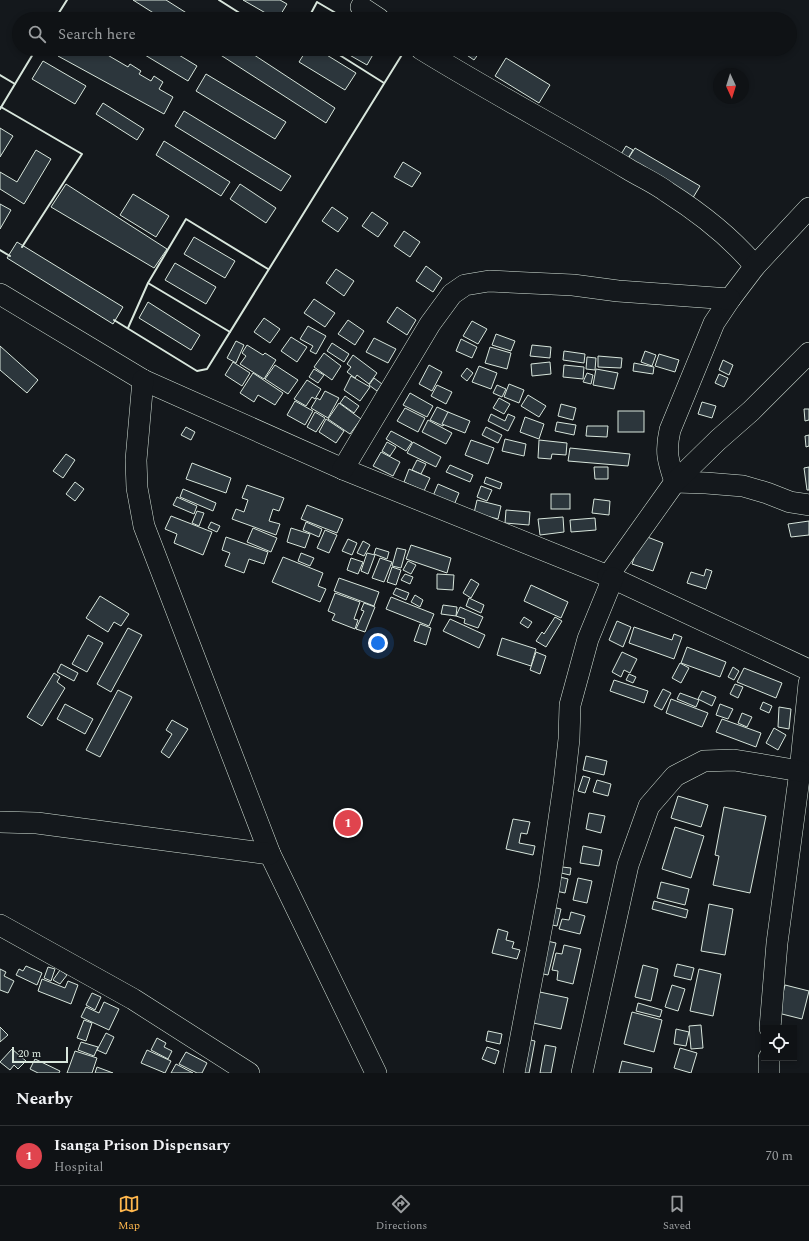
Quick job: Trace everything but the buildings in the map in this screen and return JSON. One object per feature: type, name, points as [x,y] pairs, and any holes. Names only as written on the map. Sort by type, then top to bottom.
[{"type":"street","points":[[361,6],[369,12]]},
{"type":"street","points":[[433,56],[494,93],[667,191],[723,232],[739,247],[755,266]]},
{"type":"street","points":[[675,482],[667,457],[667,442],[670,430],[714,323],[755,266],[809,208]]},
{"type":"street","points":[[342,469],[430,324],[452,294],[465,285],[488,281],[573,285],[618,291],[730,299]]},
{"type":"street","points":[[0,294],[144,380],[342,469],[611,577],[809,670]]},
{"type":"street","points":[[514,1073],[548,888],[562,799],[569,739],[570,705],[588,639],[611,577],[675,482],[718,440],[751,411],[809,353]]},
{"type":"street","points":[[144,380],[136,460],[137,488],[144,526],[270,854],[376,1073]]},
{"type":"street","points":[[675,482],[743,486],[790,502],[809,504]]},
{"type":"street","points":[[770,1025],[777,943],[800,771],[809,683]]},
{"type":"street","points":[[582,1073],[628,865],[649,806],[675,776],[704,761],[734,760],[800,771]]},
{"type":"street","points":[[0,822],[37,823],[270,854]]},
{"type":"street","points":[[0,925],[133,999],[249,1073]]},
{"type":"street","points":[[769,1061],[769,1073]]},
{"type":"wall","points":[[59,12],[67,0]]},
{"type":"wall","points":[[219,0],[238,12]]},
{"type":"wall","points":[[312,12],[317,2],[334,12]]},
{"type":"wall","points":[[0,109],[32,56]]},
{"type":"wall","points":[[341,56],[384,83]]},
{"type":"wall","points":[[114,320],[197,371],[207,369],[401,56]]},
{"type":"wall","points":[[0,75],[15,84]]},
{"type":"wall","points":[[1,107],[82,154],[22,247]]},
{"type":"wall","points":[[230,332],[148,283],[186,219],[268,269]]},
{"type":"wall","points":[[0,250],[10,256]]},
{"type":"wall","points":[[128,328],[148,283]]},
{"type":"place","name":"Isanga Prison Dispensary","points":[[348,823]]}]
